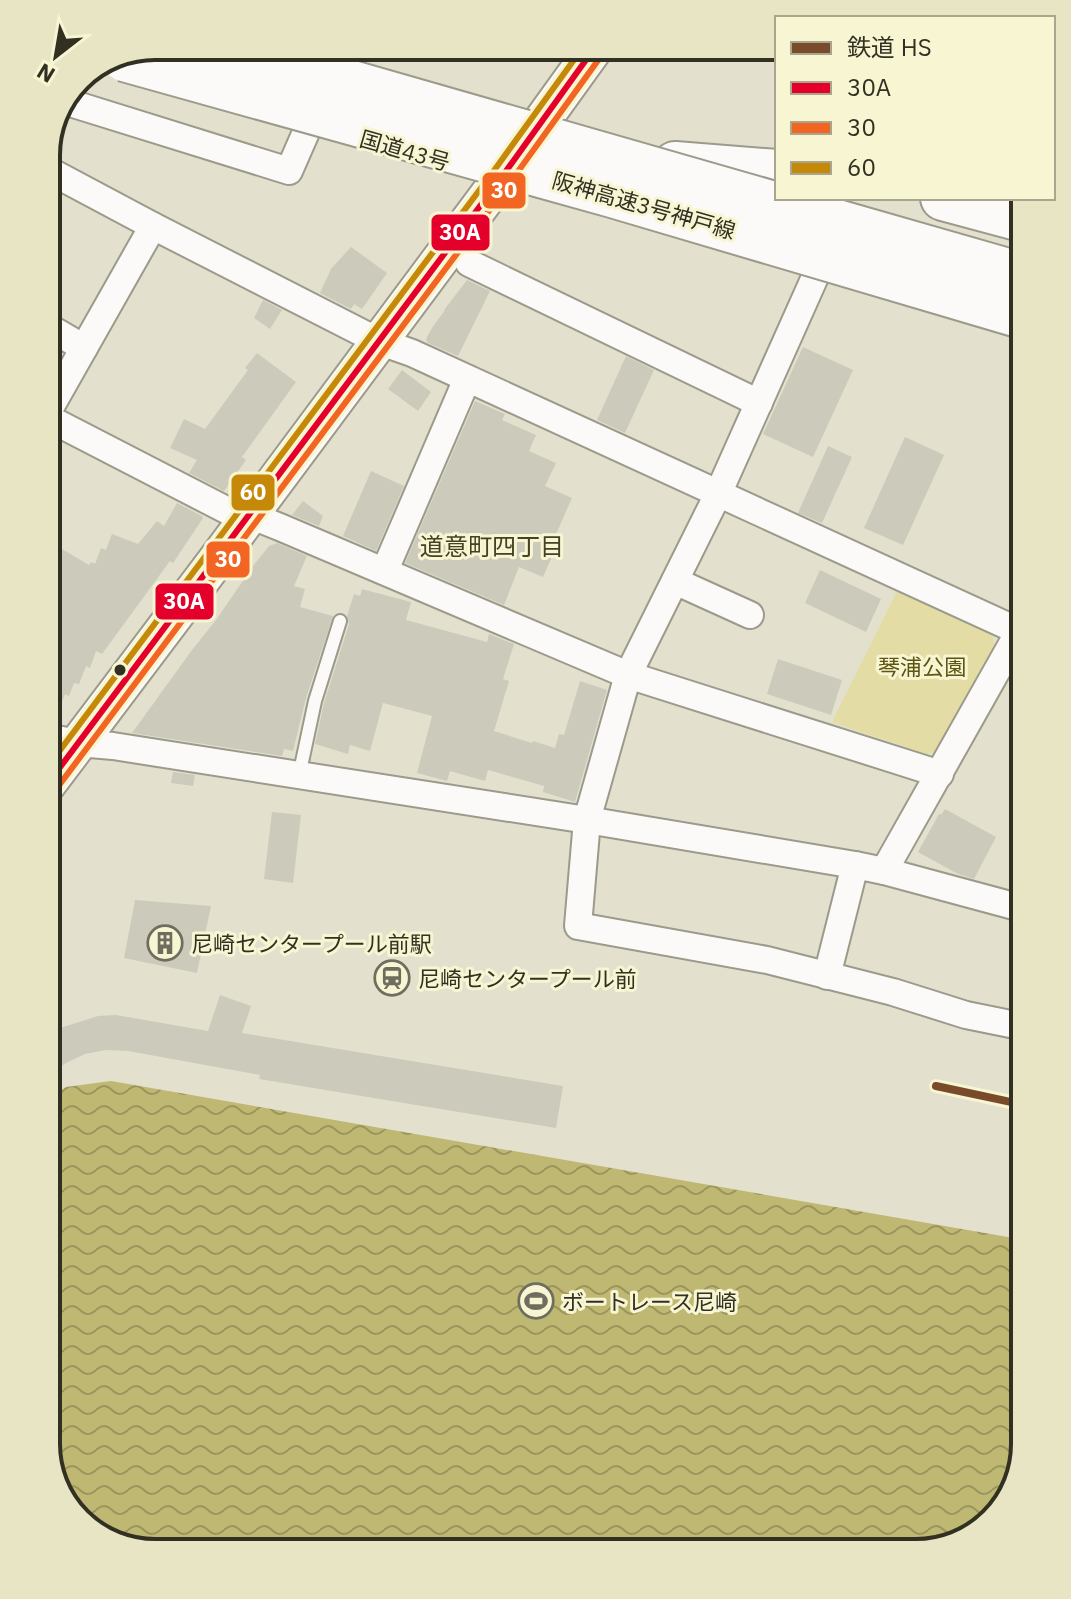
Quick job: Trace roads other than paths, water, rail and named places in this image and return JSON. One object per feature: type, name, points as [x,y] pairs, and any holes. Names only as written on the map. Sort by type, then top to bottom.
[{"type":"highway","name":"阪神高速3号神戸線","points":[[272,60],[1011,272]]},
{"type":"highway","points":[[318,60],[775,193]]},
{"type":"highway","name":"阪神高速3号神戸線","points":[[136,62],[612,195],[1011,313]]},
{"type":"highway","name":"国道43号","points":[[117,69],[1011,325]]},
{"type":"highway","points":[[675,164],[775,172]]},
{"type":"highway","points":[[798,200],[1011,262]]},
{"type":"highway","points":[[950,200],[1011,217]]},
{"type":"street","points":[[62,740],[250,515],[586,60]]},
{"type":"street","points":[[75,105],[289,171],[310,123]]},
{"type":"street","points":[[60,176],[378,341],[412,353],[718,494],[1011,624]]},
{"type":"street","points":[[60,397],[153,226]]},
{"type":"street","points":[[469,263],[759,403]]},
{"type":"street","points":[[819,268],[718,494],[628,675],[587,820],[578,926],[767,960],[893,992],[966,1015],[1011,1024]]},
{"type":"street","points":[[60,334],[84,348]]},
{"type":"street","points":[[385,570],[467,379]]},
{"type":"street","points":[[60,427],[236,515],[250,515],[385,570],[628,675],[940,774]]},
{"type":"street","points":[[675,581],[750,615]]},
{"type":"street","points":[[884,871],[1011,650]]},
{"type":"street","points":[[62,740],[587,820],[855,865],[1011,905]]},
{"type":"street","points":[[827,976],[855,865]]},
{"type":"lane","points":[[299,776],[315,701],[340,621]]},
{"type":"water","name":"ボートレース尼崎","points":[[111,1081],[1011,1238],[1011,1444],[1004,1480],[991,1502],[974,1519],[941,1536],[916,1539],[149,1539],[113,1529],[80,1502],[67,1480],[61,1456],[60,1091],[66,1087]]},
{"type":"rail line","name":"HS","points":[[936,1086],[1011,1102]]},
{"type":"place","name":"尼崎センタープール前駅","points":[[165,943]]},
{"type":"place","name":"尼崎センタープール前","points":[[392,978]]},
{"type":"place","name":"ボートレース尼崎","points":[[536,1301]]},
{"type":"district","name":"道意町四丁目","points":[[492,546]]},
{"type":"park label","name":"琴浦公園","points":[[922,666]]}]
